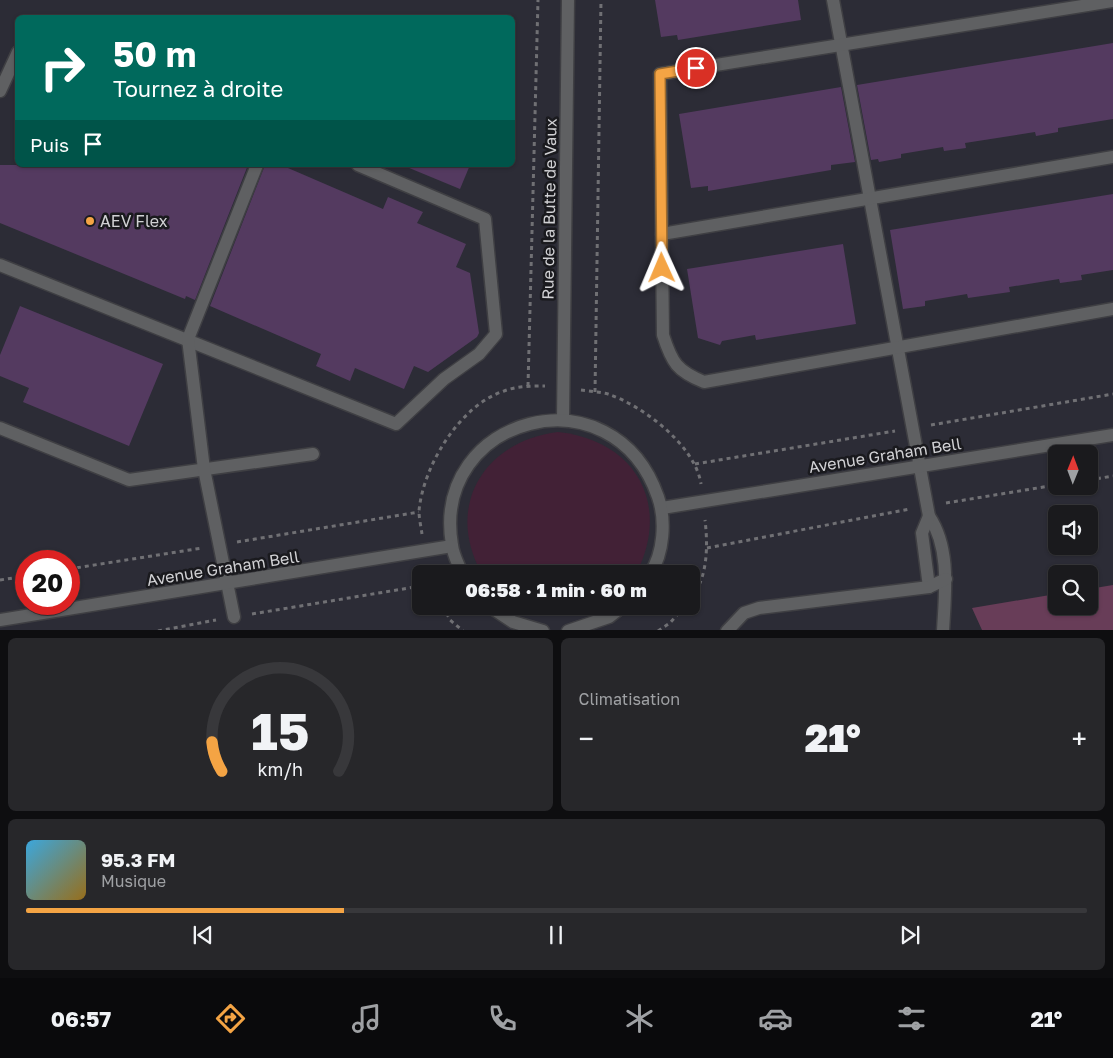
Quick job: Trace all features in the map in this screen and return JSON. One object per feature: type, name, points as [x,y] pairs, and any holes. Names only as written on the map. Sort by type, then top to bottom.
[{"type":"street","name":"Rue de la Butte de Vaux","points":[[563,419],[568,0]]},
{"type":"street","points":[[833,0],[919,466],[928,511],[938,531],[946,579],[943,630]]},
{"type":"street","points":[[1113,1],[660,74],[663,336],[670,357],[683,373],[704,382],[1113,309]]},
{"type":"street","points":[[0,91],[15,58]]},
{"type":"street","points":[[662,234],[1113,157]]},
{"type":"street","points":[[234,617],[204,469],[188,339],[256,167]]},
{"type":"street","points":[[0,265],[396,424],[444,379],[479,354],[496,334],[485,219],[363,167]]},
{"type":"street","points":[[459,565],[452,546],[452,509],[459,482],[476,455],[501,435],[516,428],[531,422],[563,419],[590,424],[615,437],[636,455],[651,478],[662,508],[662,537],[653,565]]},
{"type":"street","points":[[0,428],[129,480],[313,454]]},
{"type":"street","name":"Avenue Graham Bell","points":[[662,508],[1113,435]]},
{"type":"street","points":[[928,511],[922,533],[929,587]]},
{"type":"street","name":"Avenue Graham Bell","points":[[0,620],[452,546]]},
{"type":"street","points":[[727,630],[744,613],[759,608],[929,587],[946,579]]},
{"type":"street","points":[[502,615],[513,622],[543,630]]},
{"type":"street","points":[[568,630],[612,615]]},
{"type":"path","points":[[528,386],[538,0]]},
{"type":"path","points":[[595,392],[601,0]]},
{"type":"path","points":[[424,550],[419,512],[423,492],[442,446],[471,409],[503,391],[528,386],[563,386],[608,394],[648,415],[680,444],[695,464],[700,479],[707,548],[700,584]]},
{"type":"path","points":[[1098,478],[1113,476]]},
{"type":"path","points":[[707,548],[928,511],[1048,487]]},
{"type":"path","points":[[80,567],[419,512]]},
{"type":"path","points":[[0,580],[15,578]]},
{"type":"path","points":[[158,630],[412,587]]},
{"type":"path","points":[[448,615],[450,620],[463,630]]},
{"type":"path","points":[[658,630],[670,624],[678,615]]},
{"type":"shaded area","points":[[0,0],[1113,0],[1113,630],[0,630]]},
{"type":"shaded area","points":[[558,432],[585,438],[608,448],[626,462],[639,480],[647,500],[650,523],[646,548],[639,565],[478,565],[471,549],[467,524],[470,502],[478,481],[491,463],[510,448],[532,438]]},
{"type":"shaded area","points":[[1113,585],[1113,630],[982,630],[972,608],[1048,595],[1048,615],[1098,615],[1098,588]]},
{"type":"building","points":[[655,0],[798,0],[801,20],[678,40],[677,35],[661,37]]},
{"type":"building","points":[[1113,43],[1113,119],[1058,128],[1058,132],[1036,136],[1035,132],[965,143],[966,148],[944,151],[943,147],[901,154],[901,158],[879,162],[878,159],[871,160],[857,85]]},
{"type":"building","points":[[841,87],[855,162],[831,165],[831,170],[708,191],[708,186],[691,188],[679,114]]},
{"type":"building","points":[[0,165],[15,165],[15,167],[247,167],[195,300],[186,296],[185,299],[0,223]]},
{"type":"building","points":[[264,167],[286,167],[383,209],[388,197],[423,212],[417,223],[466,244],[456,267],[470,273],[479,333],[477,337],[428,372],[414,366],[404,389],[355,368],[350,381],[316,366],[321,354],[210,306]]},
{"type":"building","points":[[407,167],[469,167],[460,189]]},
{"type":"building","points":[[1113,194],[1113,270],[1081,275],[1082,280],[1060,283],[1059,279],[1009,287],[1010,292],[968,298],[967,294],[925,301],[925,306],[903,309],[890,230]]},
{"type":"building","points":[[843,244],[856,324],[756,340],[755,335],[722,341],[720,345],[698,338],[687,269]]},
{"type":"building","points":[[20,306],[163,364],[129,446],[23,402],[29,388],[0,376],[0,355]]},
{"type":"place","name":"AEV Flex","points":[[90,221]]},
{"type":"route","points":[[662,268],[660,74],[696,68]]}]
